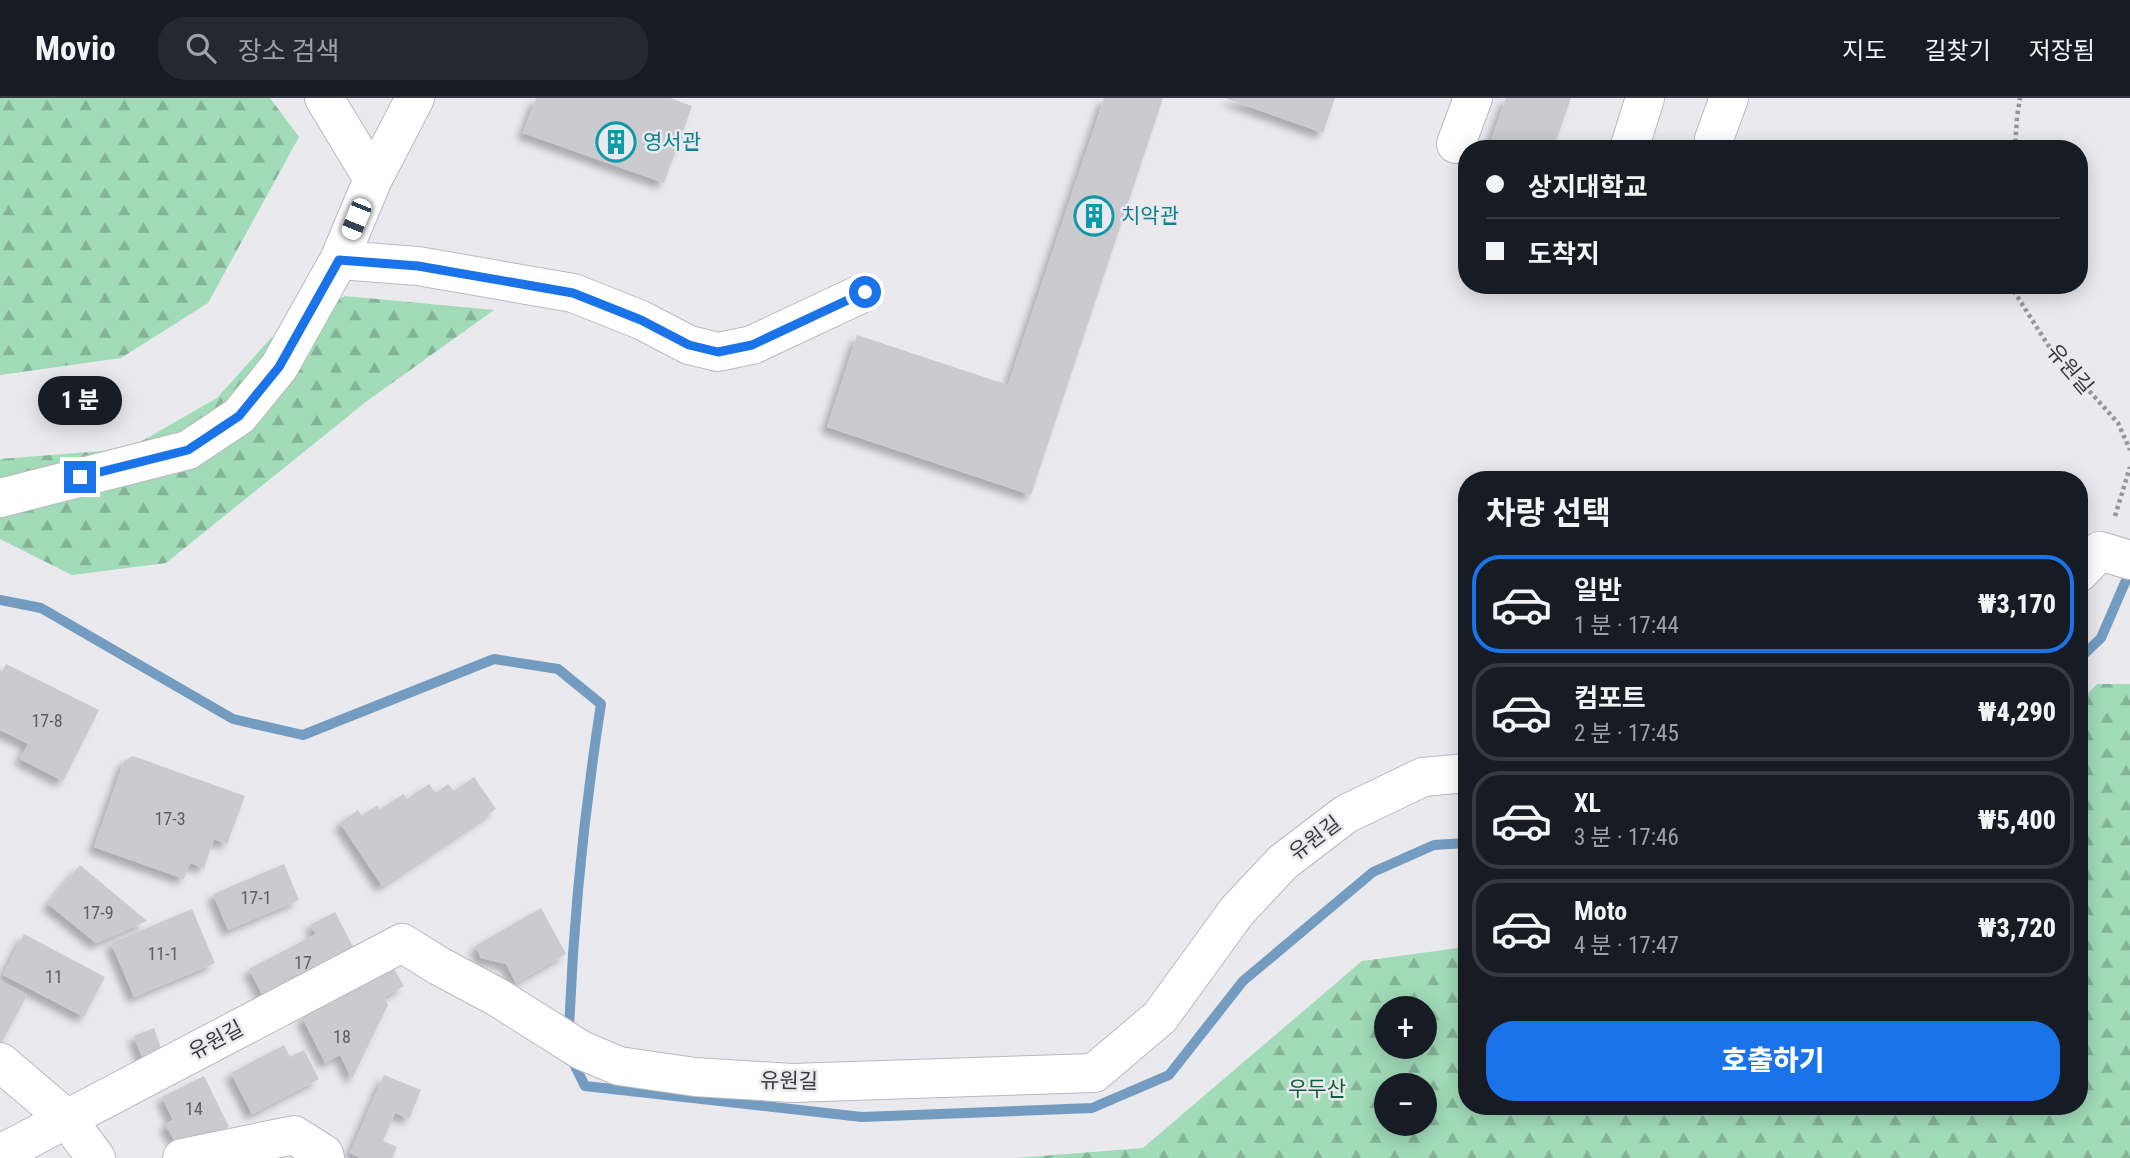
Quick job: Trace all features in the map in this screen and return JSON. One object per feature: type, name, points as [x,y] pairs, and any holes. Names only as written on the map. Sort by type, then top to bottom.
[{"type":"street","points":[[324,98],[373,179]]},
{"type":"street","points":[[0,498],[188,450],[239,416],[279,367],[339,260],[373,179],[415,98]]},
{"type":"street","points":[[1456,144],[1473,98]]},
{"type":"street","points":[[1632,140],[1645,98]]},
{"type":"street","points":[[1714,139],[1729,98]]},
{"type":"street","points":[[339,260],[418,266],[573,293],[641,320],[689,345],[718,352],[752,345],[865,292]]},
{"type":"street","name":"유원길","points":[[0,1154],[402,943],[497,996],[581,1050],[620,1066],[695,1077],[792,1083],[1094,1073],[1160,1017],[1237,911],[1283,862],[1346,814],[1423,777],[1458,775]]},
{"type":"street","points":[[0,1062],[67,1119],[96,1158]]},
{"type":"street","points":[[182,1158],[294,1135],[326,1158]]},
{"type":"path","points":[[2016,140],[2020,98]]},
{"type":"path","name":"유원길","points":[[2016,294],[2048,345],[2118,423],[2130,450]]},
{"type":"path","points":[[2106,560],[2130,467]]},
{"type":"green space","points":[[0,98],[270,98],[299,137],[208,303],[121,358],[0,375]]},
{"type":"green space","points":[[345,296],[494,310],[367,401],[166,563],[72,575],[0,539],[0,459],[128,449],[217,398],[271,338]]},
{"type":"green space","name":"우두산","points":[[2097,684],[2130,684],[2130,1158],[1016,1158],[1143,1148],[1362,961],[1458,948],[1458,1115],[2088,1115],[2088,694]]},
{"type":"building","name":"영서관","points":[[536,98],[670,98],[692,106],[679,150],[676,150],[664,183],[523,133]]},
{"type":"building","name":"치악관","points":[[1104,98],[1163,98],[1031,495],[827,427],[857,335],[1008,385]]},
{"type":"building","points":[[1225,98],[1335,98],[1323,133]]},
{"type":"building","points":[[1506,98],[1571,98],[1556,140],[1491,140]]},
{"type":"building","points":[[6,664],[99,710],[63,781],[20,759],[28,744],[0,730],[0,676]]},
{"type":"building","points":[[133,756],[245,796],[227,844],[214,839],[204,868],[190,863],[184,879],[94,847],[124,761]]},
{"type":"building","points":[[474,777],[496,809],[382,886],[340,823],[358,810],[362,816],[377,805],[380,810],[403,794],[407,799],[429,784],[436,793],[448,784],[454,791]]},
{"type":"building","points":[[284,864],[299,900],[228,930],[213,894]]},
{"type":"building","points":[[80,865],[147,921],[96,943],[48,904]]},
{"type":"building","points":[[541,908],[566,954],[516,983],[506,964],[481,958],[475,946]]},
{"type":"building","points":[[192,909],[215,963],[134,997],[111,943]]},
{"type":"building","points":[[335,912],[357,954],[266,1002],[249,969],[316,934],[310,925]]},
{"type":"building","points":[[24,934],[105,977],[84,1017],[3,975]]},
{"type":"building","points":[[394,969],[404,986],[384,997],[388,1005],[352,1079],[340,1055],[325,1063],[302,1017]]},
{"type":"building","points":[[0,980],[27,995],[0,1046]]},
{"type":"building","points":[[154,1028],[165,1059],[145,1066],[134,1036]]},
{"type":"building","points":[[284,1045],[290,1057],[304,1050],[319,1079],[252,1114],[231,1073]]},
{"type":"building","points":[[384,1075],[421,1090],[409,1119],[395,1113],[383,1141],[397,1147],[392,1158],[361,1158],[350,1153]]},
{"type":"building","points":[[204,1076],[229,1127],[209,1138],[174,1140],[165,1124],[173,1120],[162,1097]]},
{"type":"waterway","points":[[2088,650],[2101,638],[2130,571]]},
{"type":"waterway","points":[[0,600],[41,608],[233,719],[303,735],[494,659],[558,669],[601,704],[580,868],[569,1032]]},
{"type":"waterway","points":[[571,1058],[585,1086],[862,1117],[1092,1108],[1169,1075],[1243,981],[1373,872],[1434,845],[1458,844]]},
{"type":"place","name":"영서관","points":[[616,142]]},
{"type":"place","name":"치악관","points":[[1094,216]]},
{"type":"route","points":[[80,477],[188,450],[239,416],[279,367],[339,260],[418,266],[573,293],[641,320],[689,345],[718,352],[752,345],[865,292]]}]
